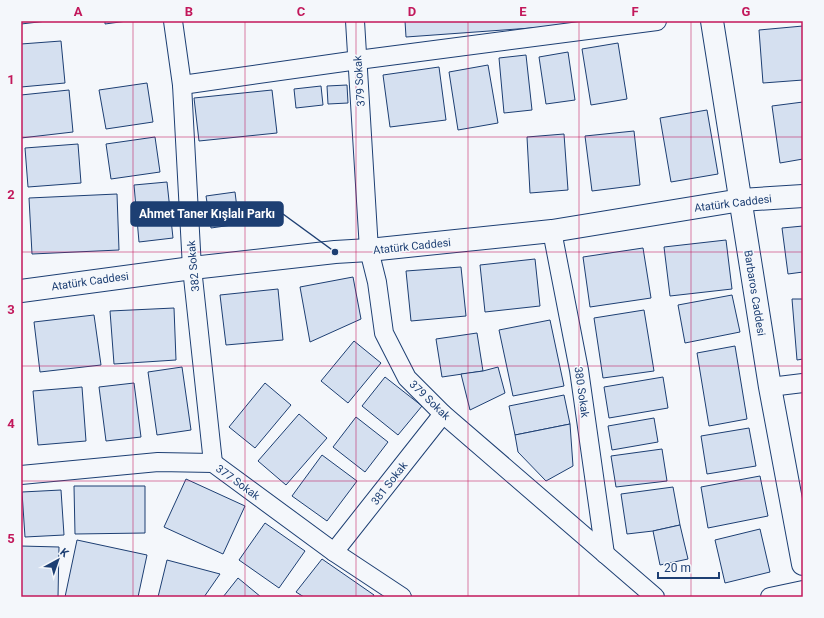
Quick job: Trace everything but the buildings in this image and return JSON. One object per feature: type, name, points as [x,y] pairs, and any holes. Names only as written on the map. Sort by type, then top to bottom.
[{"type":"street","name":"382 Sokak","points":[[173,21],[182,85],[192,268],[213,463]]},
{"type":"street","name":"379 Sokak","points":[[355,21],[369,250],[377,282],[384,333],[407,378],[444,414],[655,597]]},
{"type":"street","points":[[182,85],[358,60],[657,21]]},
{"type":"street","name":"Barbaros Caddesi","points":[[712,21],[770,387],[802,557]]},
{"type":"street","name":"Atatürk Caddesi","points":[[21,291],[192,268],[335,252],[369,250],[552,231],[741,200],[803,196]]},
{"type":"street","name":"380 Sokak","points":[[552,231],[579,370],[605,554]]},
{"type":"street","points":[[770,387],[803,383]]},
{"type":"street","name":"381 Sokak","points":[[334,552],[444,414]]},
{"type":"street","name":"377 Sokak","points":[[21,476],[158,462],[213,463],[334,552],[402,597]]},
{"type":"street","points":[[770,597],[803,590]]},
{"type":"place","name":"Ahmet Taner Kışlalı Parkı","points":[[335,252]]}]
